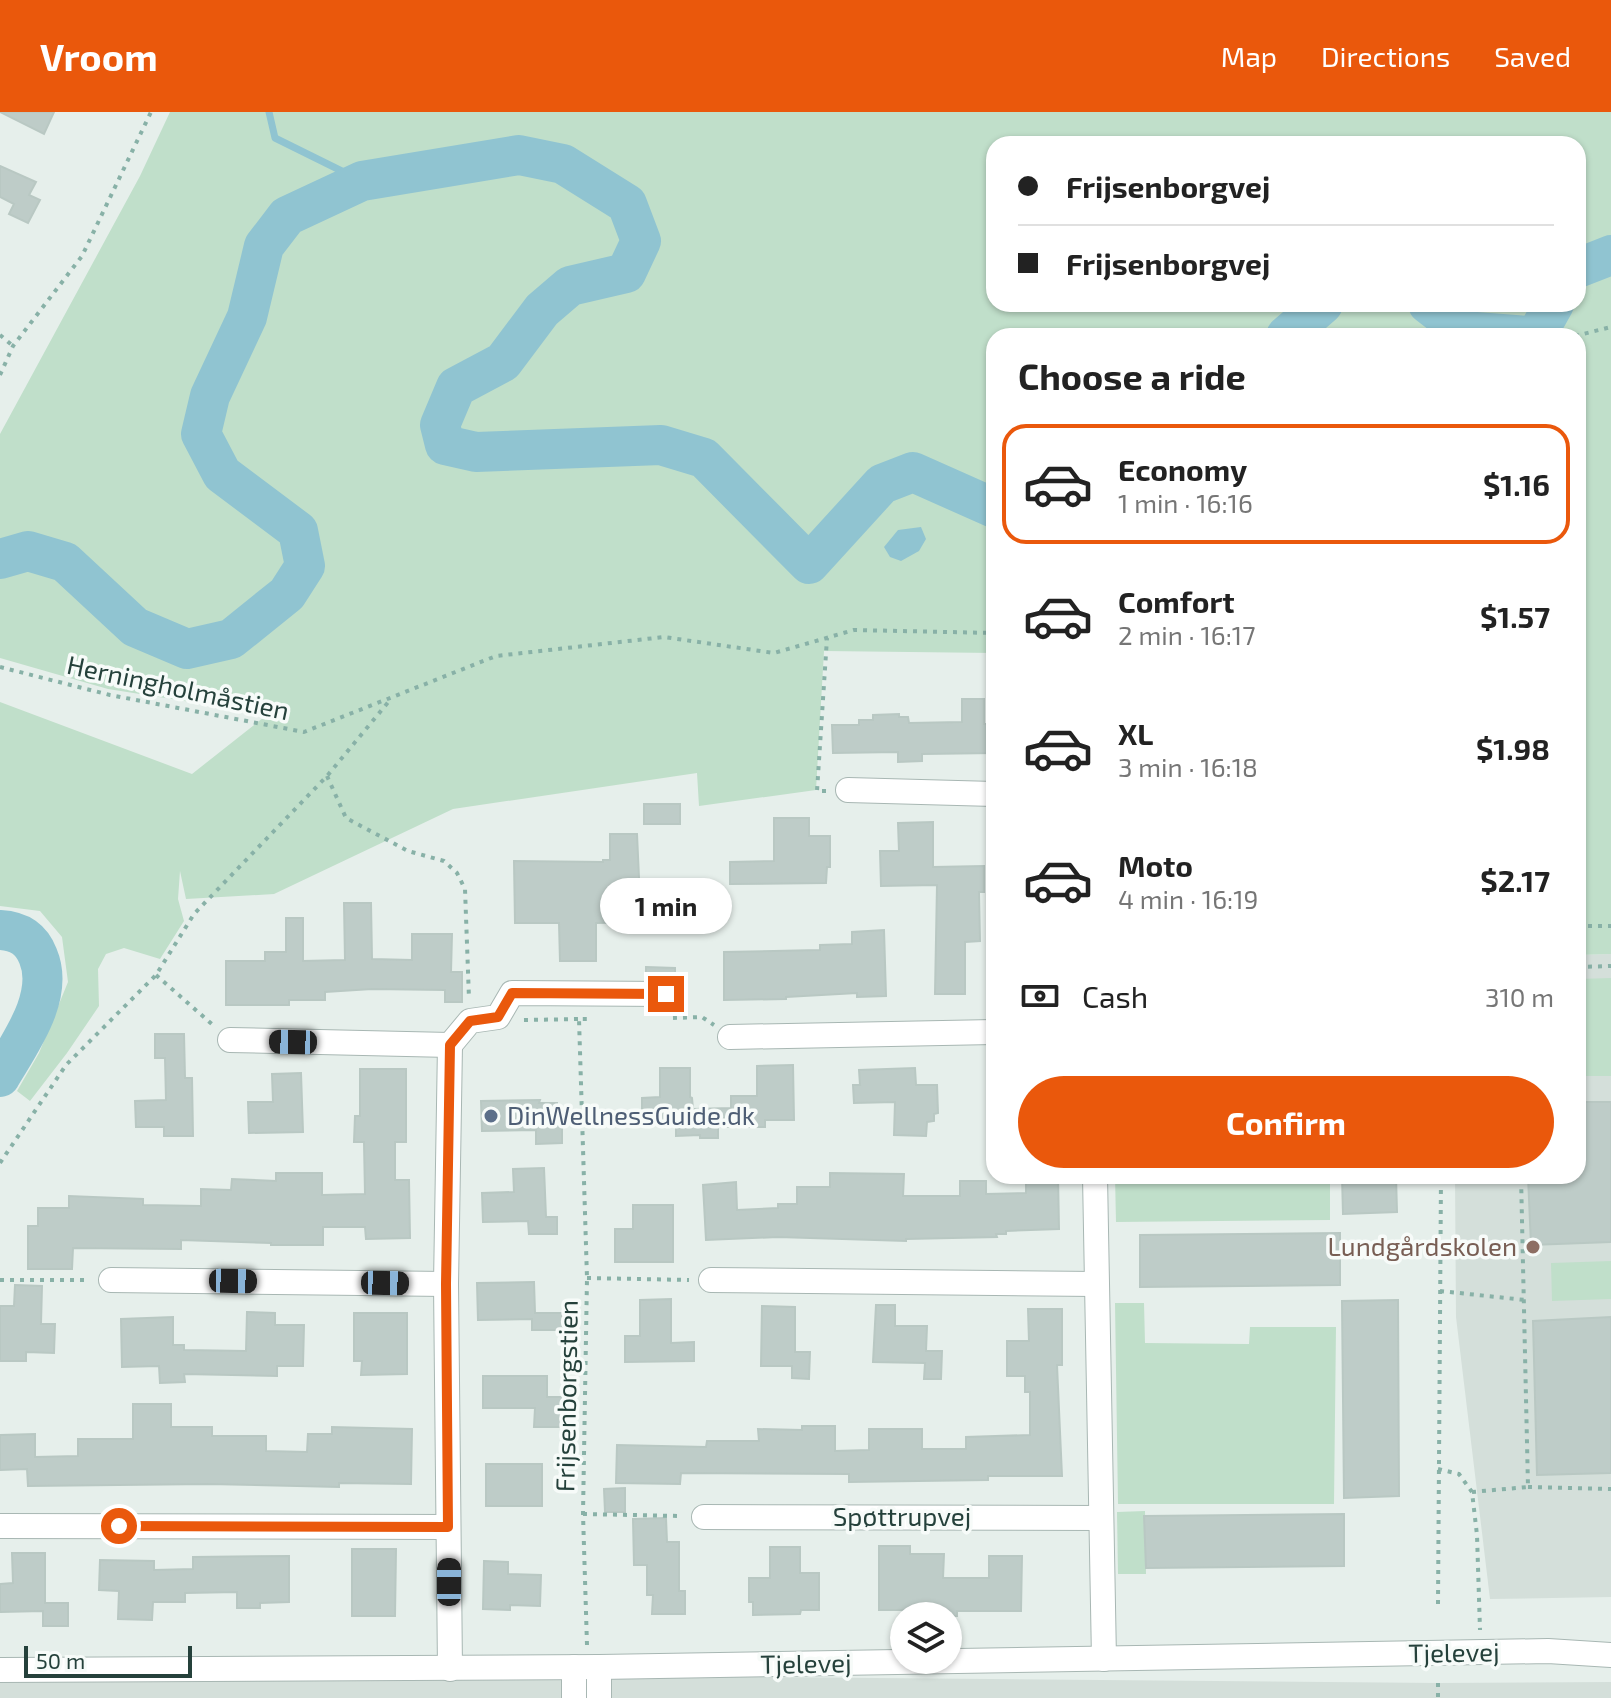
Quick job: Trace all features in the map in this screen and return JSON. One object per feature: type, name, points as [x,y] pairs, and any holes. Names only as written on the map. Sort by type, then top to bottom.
[{"type":"street","points":[[848,790],[986,794]]},
{"type":"street","points":[[450,1669],[446,1284],[450,1045],[470,1021],[498,1017],[512,993],[666,994]]},
{"type":"street","points":[[730,1037],[986,1032]]},
{"type":"street","points":[[230,1040],[450,1045]]},
{"type":"street","points":[[1095,1184],[1104,1659]]},
{"type":"street","points":[[111,1280],[446,1284]]},
{"type":"street","points":[[711,1280],[1096,1284]]},
{"type":"street","name":"Spøttrupvej","points":[[704,1517],[1101,1518]]},
{"type":"street","points":[[0,1526],[448,1527]]},
{"type":"street","name":"Tjelevej","points":[[0,1670],[450,1669],[1548,1651],[1611,1655]]},
{"type":"street","points":[[574,1698],[587,1667]]},
{"type":"street","points":[[587,1667],[599,1698]]},
{"type":"path","points":[[0,375],[13,346],[82,256],[151,112]]},
{"type":"path","points":[[1586,333],[1611,327]]},
{"type":"path","points":[[0,335],[13,346]]},
{"type":"path","name":"Herningholmåstien","points":[[0,667],[110,695],[304,732],[496,656],[664,637],[774,653],[854,630],[986,633]]},
{"type":"path","points":[[827,638],[817,791],[848,790]]},
{"type":"path","name":"Herningholmåstien","points":[[0,1163],[66,1065],[156,975],[194,914],[327,776],[391,698]]},
{"type":"path","points":[[327,776],[346,818],[408,851],[444,861],[457,873],[465,889],[470,1021]]},
{"type":"path","points":[[1586,926],[1611,926]]},
{"type":"path","points":[[1586,967],[1611,966]]},
{"type":"path","points":[[156,975],[230,1040]]},
{"type":"path","points":[[671,1018],[702,1017],[730,1037]]},
{"type":"path","name":"Frijsenborgstien","points":[[587,1667],[583,1514],[587,1278],[579,1019],[595,1019]]},
{"type":"path","points":[[1438,1604],[1441,1184]]},
{"type":"path","points":[[1521,1184],[1528,1487]]},
{"type":"path","name":"Frijsenborgstien","points":[[587,1278],[711,1280]]},
{"type":"path","points":[[0,1280],[111,1280]]},
{"type":"path","points":[[1440,1291],[1525,1300]]},
{"type":"path","points":[[1438,1469],[1459,1474],[1472,1492],[1477,1535],[1481,1653]]},
{"type":"path","points":[[1472,1492],[1528,1487],[1611,1489]]},
{"type":"path","name":"Frijsenborgstien","points":[[583,1514],[704,1517]]},
{"type":"path","points":[[1438,1683],[1438,1698]]},
{"type":"shaded area","name":"Lundgårdskolen","points":[[1611,954],[1611,1597],[1490,1599],[1456,1317],[1455,1184],[1586,1184],[1586,955]]},
{"type":"shaded area","points":[[555,1675],[1611,1682],[1611,1698],[0,1698],[0,1677]]},
{"type":"green space","points":[[170,112],[1611,112],[1611,954],[1586,955],[1586,328],[986,328],[986,653],[824,651],[816,790],[699,806],[697,773],[453,809],[274,894],[186,899],[180,871],[178,899],[184,921],[160,959],[124,948],[106,954],[98,969],[99,1006],[30,1101],[17,1091],[39,1053],[68,982],[62,937],[40,911],[0,906],[0,702],[192,774],[268,714],[108,689],[0,658],[0,434],[140,176]]},
{"type":"green space","points":[[1611,978],[1611,1076],[1586,1076],[1586,979]]},
{"type":"green space","points":[[1115,1184],[1330,1184],[1330,1220],[1116,1222]]},
{"type":"green space","points":[[1611,1261],[1611,1299],[1552,1301],[1551,1263]]},
{"type":"green space","points":[[1115,1303],[1144,1303],[1145,1343],[1249,1344],[1250,1327],[1336,1327],[1334,1504],[1118,1504]]},
{"type":"green space","points":[[1145,1511],[1146,1574],[1118,1574],[1117,1512]]},
{"type":"water","points":[[921,527],[926,539],[919,551],[901,561],[890,557],[884,547],[898,530]]},
{"type":"building","points":[[0,112],[54,112],[44,134]]},
{"type":"building","points":[[0,166],[36,182],[29,195],[40,200],[28,223],[9,214],[14,204],[0,197]]},
{"type":"building","points":[[962,699],[984,699],[986,753],[922,754],[922,761],[898,762],[898,752],[833,753],[832,725],[859,725],[859,720],[873,720],[873,715],[899,714],[899,717],[908,717],[909,723],[962,722]]},
{"type":"building","points":[[644,804],[680,804],[680,824],[644,824]]},
{"type":"building","points":[[774,818],[809,818],[809,836],[830,836],[830,867],[827,867],[826,883],[730,884],[730,862],[774,861]]},
{"type":"building","points":[[933,822],[933,867],[984,866],[984,892],[979,892],[980,941],[965,942],[965,994],[935,994],[937,885],[881,886],[880,851],[899,851],[898,823]]},
{"type":"building","points":[[610,834],[637,834],[641,922],[596,923],[596,961],[560,961],[559,923],[515,923],[514,861],[603,862],[610,860]]},
{"type":"building","points":[[344,903],[371,903],[372,959],[412,960],[412,934],[452,934],[451,972],[462,972],[462,1002],[445,1002],[445,990],[372,989],[325,992],[325,1000],[289,1000],[289,1005],[226,1005],[226,961],[265,961],[265,952],[286,952],[286,918],[303,918],[303,961],[345,960]]},
{"type":"building","points":[[884,930],[886,996],[857,997],[857,993],[724,1000],[724,952],[820,950],[820,945],[852,944],[852,932]]},
{"type":"building","points":[[646,967],[675,968],[675,982],[646,979]]},
{"type":"building","points":[[155,1034],[184,1034],[185,1078],[192,1078],[193,1136],[164,1136],[164,1127],[136,1127],[135,1101],[166,1100],[165,1058],[155,1058]]},
{"type":"building","points":[[793,1065],[794,1120],[765,1120],[765,1127],[718,1127],[718,1138],[700,1138],[700,1135],[676,1136],[676,1120],[642,1120],[642,1098],[660,1097],[660,1068],[690,1068],[693,1109],[731,1108],[731,1096],[757,1096],[757,1066]]},
{"type":"building","points":[[915,1068],[916,1085],[937,1085],[938,1113],[934,1114],[934,1121],[927,1122],[926,1136],[894,1135],[895,1102],[854,1103],[853,1085],[860,1085],[859,1070]]},
{"type":"building","points":[[360,1069],[406,1069],[406,1142],[395,1142],[395,1180],[409,1180],[410,1238],[366,1239],[365,1227],[323,1227],[323,1245],[181,1240],[181,1249],[73,1248],[72,1269],[28,1269],[28,1226],[38,1226],[38,1208],[69,1208],[69,1196],[143,1199],[143,1205],[201,1206],[201,1189],[231,1190],[232,1179],[276,1181],[276,1173],[322,1173],[322,1195],[365,1194],[364,1142],[354,1142],[355,1116],[360,1116]]},
{"type":"building","points":[[301,1073],[303,1132],[249,1133],[248,1102],[273,1102],[272,1074]]},
{"type":"building","points":[[540,1100],[539,1103],[557,1103],[557,1117],[562,1117],[562,1143],[536,1144],[536,1130],[482,1131],[481,1101]]},
{"type":"building","points":[[1586,1102],[1611,1102],[1611,1242],[1531,1245],[1528,1184],[1586,1184]]},
{"type":"building","points":[[544,1168],[546,1217],[557,1217],[557,1234],[529,1234],[528,1221],[483,1222],[482,1193],[514,1192],[513,1169]]},
{"type":"building","points":[[830,1173],[904,1174],[903,1196],[960,1196],[960,1181],[986,1181],[986,1194],[1026,1193],[1026,1184],[1058,1184],[1059,1229],[1006,1231],[1006,1234],[996,1234],[997,1237],[906,1241],[778,1237],[706,1240],[703,1185],[736,1182],[737,1210],[797,1204],[797,1187],[830,1187]]},
{"type":"building","points":[[1342,1184],[1396,1184],[1397,1212],[1343,1214]]},
{"type":"building","points":[[633,1205],[673,1205],[673,1262],[615,1262],[615,1229],[633,1229]]},
{"type":"building","points":[[1340,1233],[1340,1285],[1140,1287],[1140,1235]]},
{"type":"building","points":[[534,1282],[535,1313],[562,1313],[562,1330],[532,1330],[532,1319],[478,1320],[477,1283]]},
{"type":"building","points":[[15,1285],[42,1286],[41,1324],[55,1324],[54,1353],[26,1352],[26,1361],[0,1361],[0,1306],[14,1306]]},
{"type":"building","points":[[671,1299],[671,1343],[694,1342],[694,1361],[625,1362],[625,1336],[640,1336],[640,1300]]},
{"type":"building","points":[[1398,1300],[1399,1496],[1344,1498],[1342,1301]]},
{"type":"building","points":[[876,1305],[895,1305],[895,1326],[927,1326],[926,1351],[942,1351],[941,1379],[924,1379],[925,1363],[873,1362]]},
{"type":"building","points":[[762,1306],[795,1307],[795,1352],[810,1352],[809,1379],[792,1378],[792,1366],[761,1366]]},
{"type":"building","points":[[1028,1309],[1062,1309],[1062,1365],[1057,1365],[1062,1476],[849,1482],[849,1474],[681,1473],[680,1484],[616,1483],[617,1445],[706,1447],[707,1441],[759,1441],[758,1429],[802,1430],[802,1426],[835,1426],[835,1451],[869,1450],[869,1429],[922,1429],[922,1449],[966,1449],[966,1437],[1030,1435],[1030,1392],[1025,1392],[1025,1376],[1007,1376],[1007,1341],[1029,1341]]},
{"type":"building","points":[[247,1312],[275,1313],[275,1325],[304,1325],[303,1366],[277,1366],[277,1376],[184,1374],[185,1382],[160,1383],[159,1366],[122,1367],[121,1319],[173,1317],[173,1345],[184,1345],[184,1350],[246,1351]]},
{"type":"building","points":[[354,1313],[407,1313],[407,1374],[361,1375],[362,1361],[354,1361]]},
{"type":"building","points":[[1611,1317],[1611,1473],[1537,1475],[1533,1321]]},
{"type":"building","points":[[483,1376],[547,1376],[547,1397],[565,1397],[565,1427],[534,1427],[535,1408],[483,1408]]},
{"type":"building","points":[[133,1404],[171,1404],[171,1427],[212,1427],[212,1436],[266,1436],[266,1451],[307,1452],[308,1434],[332,1434],[332,1427],[412,1429],[411,1484],[339,1483],[339,1487],[209,1484],[28,1486],[27,1469],[0,1470],[0,1435],[35,1434],[35,1457],[78,1456],[78,1439],[133,1439]]},
{"type":"building","points":[[486,1464],[542,1464],[542,1506],[486,1506]]},
{"type":"building","points":[[625,1488],[625,1512],[605,1512],[604,1489]]},
{"type":"building","points":[[1344,1514],[1344,1566],[1146,1568],[1144,1516]]},
{"type":"building","points":[[666,1518],[667,1542],[679,1542],[679,1591],[685,1591],[685,1614],[652,1614],[653,1595],[647,1595],[647,1565],[634,1565],[633,1519]]},
{"type":"building","points":[[879,1546],[910,1546],[910,1554],[944,1554],[943,1578],[989,1578],[989,1556],[1022,1556],[1021,1611],[962,1611],[962,1602],[890,1602],[890,1610],[879,1610]]},
{"type":"building","points":[[770,1547],[800,1547],[800,1573],[819,1573],[819,1610],[801,1610],[800,1614],[753,1615],[753,1602],[749,1602],[749,1578],[770,1578]]},
{"type":"building","points":[[352,1549],[396,1549],[395,1616],[352,1616]]},
{"type":"building","points":[[12,1553],[45,1553],[45,1603],[68,1603],[68,1626],[43,1626],[43,1611],[0,1612],[0,1584],[13,1583]]},
{"type":"building","points":[[289,1556],[289,1602],[260,1603],[260,1608],[237,1608],[237,1592],[185,1593],[185,1602],[153,1602],[152,1620],[118,1619],[119,1591],[99,1590],[100,1560],[154,1561],[154,1570],[193,1569],[193,1557]]},
{"type":"building","points":[[484,1561],[508,1562],[508,1574],[541,1575],[540,1606],[510,1605],[510,1610],[483,1609]]},
{"type":"waterway","points":[[269,112],[275,138],[362,181]]},
{"type":"waterway","points":[[0,559],[28,551],[65,562],[135,627],[187,649],[231,639],[287,594],[305,566],[298,531],[222,474],[201,434],[210,396],[247,317],[264,246],[287,216],[362,181],[519,155],[563,164],[627,204],[641,241],[626,273],[570,286],[542,310],[503,362],[456,387],[440,425],[445,445],[476,452],[661,445],[704,458],[809,564],[882,484],[913,472],[986,504]]},
{"type":"waterway","points":[[1586,265],[1611,255]]},
{"type":"waterway","points":[[1295,328],[1314,312]]},
{"type":"waterway","points":[[1438,312],[1459,328]]},
{"type":"waterway","points":[[1540,328],[1550,312]]},
{"type":"waterway","points":[[0,930],[13,932],[28,940],[38,956],[42,971],[42,987],[33,1019],[0,1077]]},
{"type":"place","name":"DinWellnessGuide.dk","points":[[491,1116]]},
{"type":"place","name":"Lundgårdskolen","points":[[1533,1247]]},
{"type":"route","points":[[119,1526],[448,1527],[446,1284],[450,1045],[470,1021],[498,1017],[512,993],[666,994]]}]
